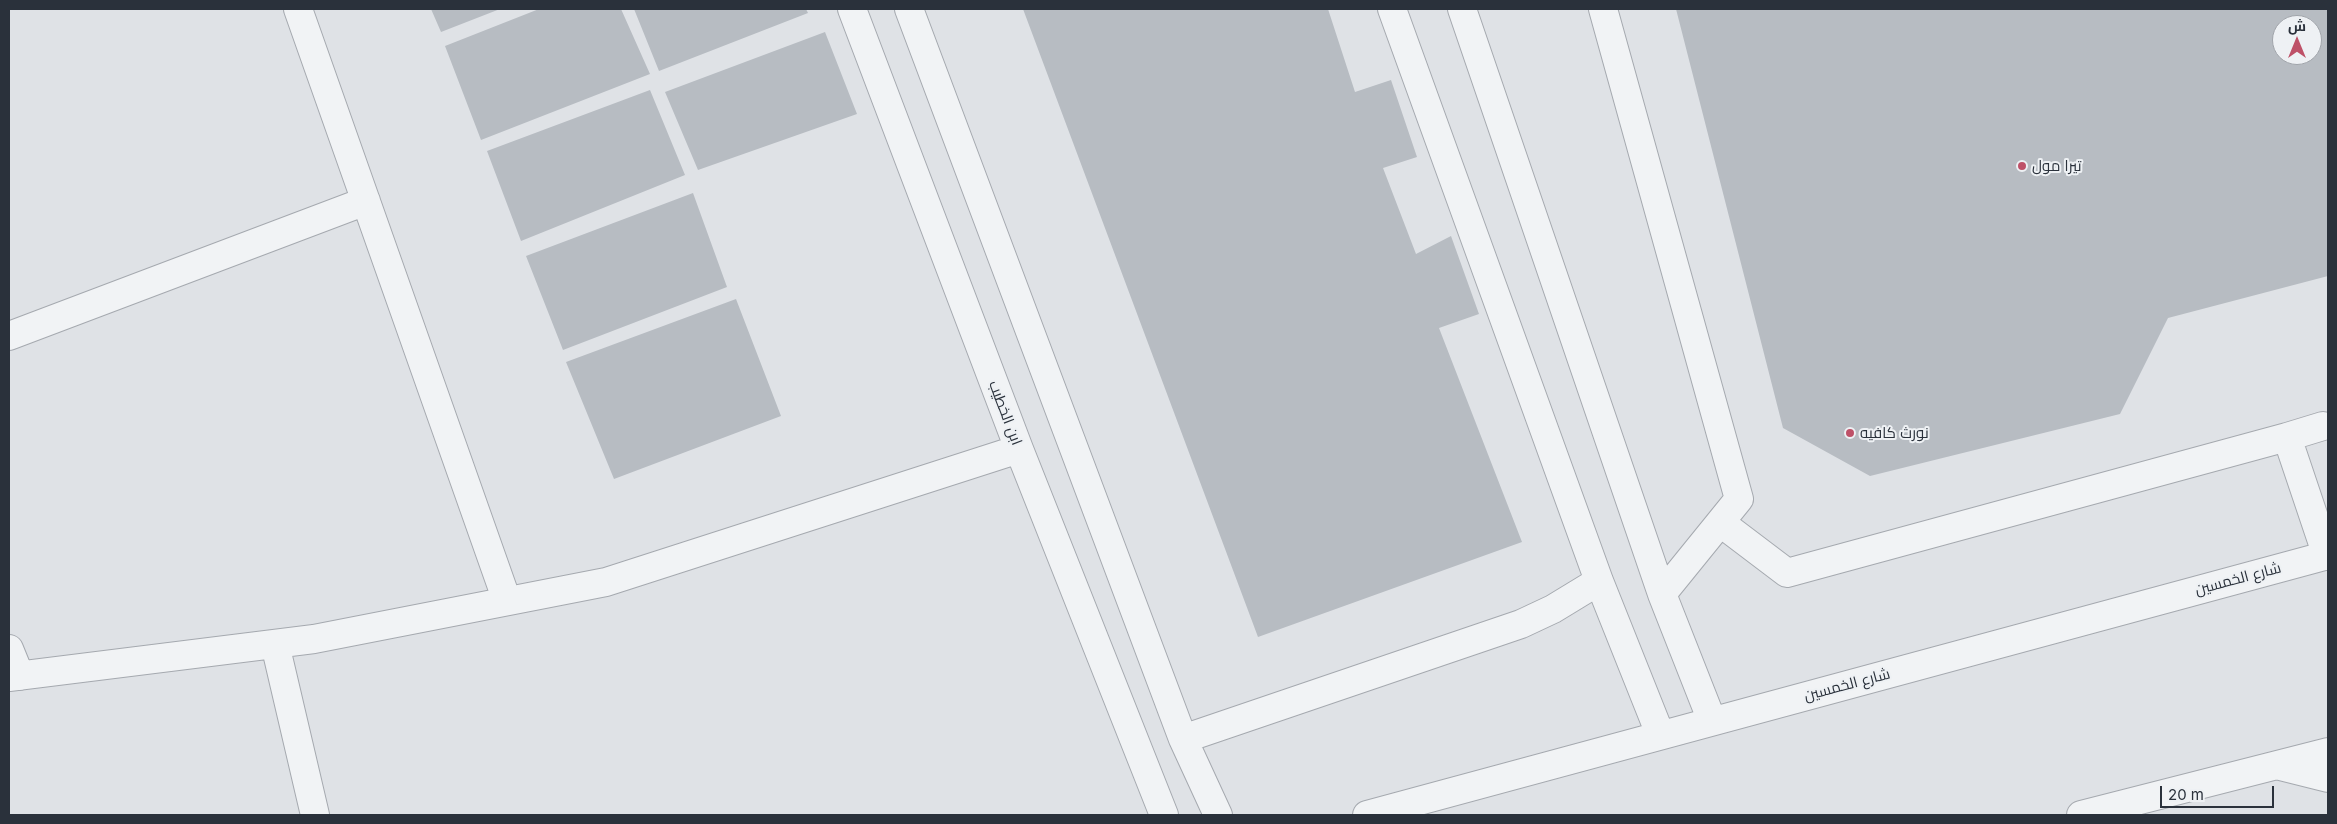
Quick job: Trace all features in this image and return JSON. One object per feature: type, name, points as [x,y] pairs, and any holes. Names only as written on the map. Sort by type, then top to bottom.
[{"type":"street","points":[[298,9],[507,602]]},
{"type":"street","name":"ابن الخطيب","points":[[852,9],[1019,449],[1164,815]]},
{"type":"street","points":[[909,9],[1183,739],[1218,815]]},
{"type":"street","points":[[1392,9],[1599,581],[1660,734]]},
{"type":"street","points":[[1462,9],[1662,594],[1712,721]]},
{"type":"street","points":[[1603,9],[1739,500],[1662,594]]},
{"type":"street","points":[[9,336],[366,201]]},
{"type":"street","points":[[1721,523],[1787,573],[2287,437],[2327,431]]},
{"type":"street","points":[[2287,437],[2328,555]]},
{"type":"street","points":[[9,649],[14,676],[314,639],[507,602],[606,582],[1019,449]]},
{"type":"street","name":"شارع الخمسين","points":[[1367,815],[1660,734],[2328,555]]},
{"type":"street","points":[[1183,739],[1520,624],[1553,609],[1599,581]]},
{"type":"street","points":[[275,644],[315,815]]},
{"type":"street","points":[[2081,815],[2328,752]]},
{"type":"street","points":[[2278,766],[2328,778]]},
{"type":"building","points":[[431,9],[500,9],[441,32]]},
{"type":"building","points":[[539,9],[621,9],[650,74],[481,140],[445,46]]},
{"type":"building","points":[[634,9],[806,9],[808,13],[659,71]]},
{"type":"building","points":[[1023,9],[1328,9],[1355,92],[1391,80],[1417,157],[1383,168],[1416,254],[1451,236],[1479,314],[1439,328],[1522,542],[1258,637]]},
{"type":"building","name":"تيرا مول","points":[[1676,9],[2328,9],[2328,276],[2168,318],[2120,414],[1870,476],[1783,428]]},
{"type":"building","points":[[825,32],[857,114],[698,170],[665,92]]},
{"type":"building","points":[[650,90],[685,175],[521,241],[487,151]]},
{"type":"building","points":[[693,193],[727,287],[563,350],[526,256]]},
{"type":"building","points":[[736,299],[781,416],[614,479],[566,362]]},
{"type":"place","name":"تيرا مول","points":[[2022,166]]},
{"type":"place","name":"نورث كافيه","points":[[1850,433]]}]
